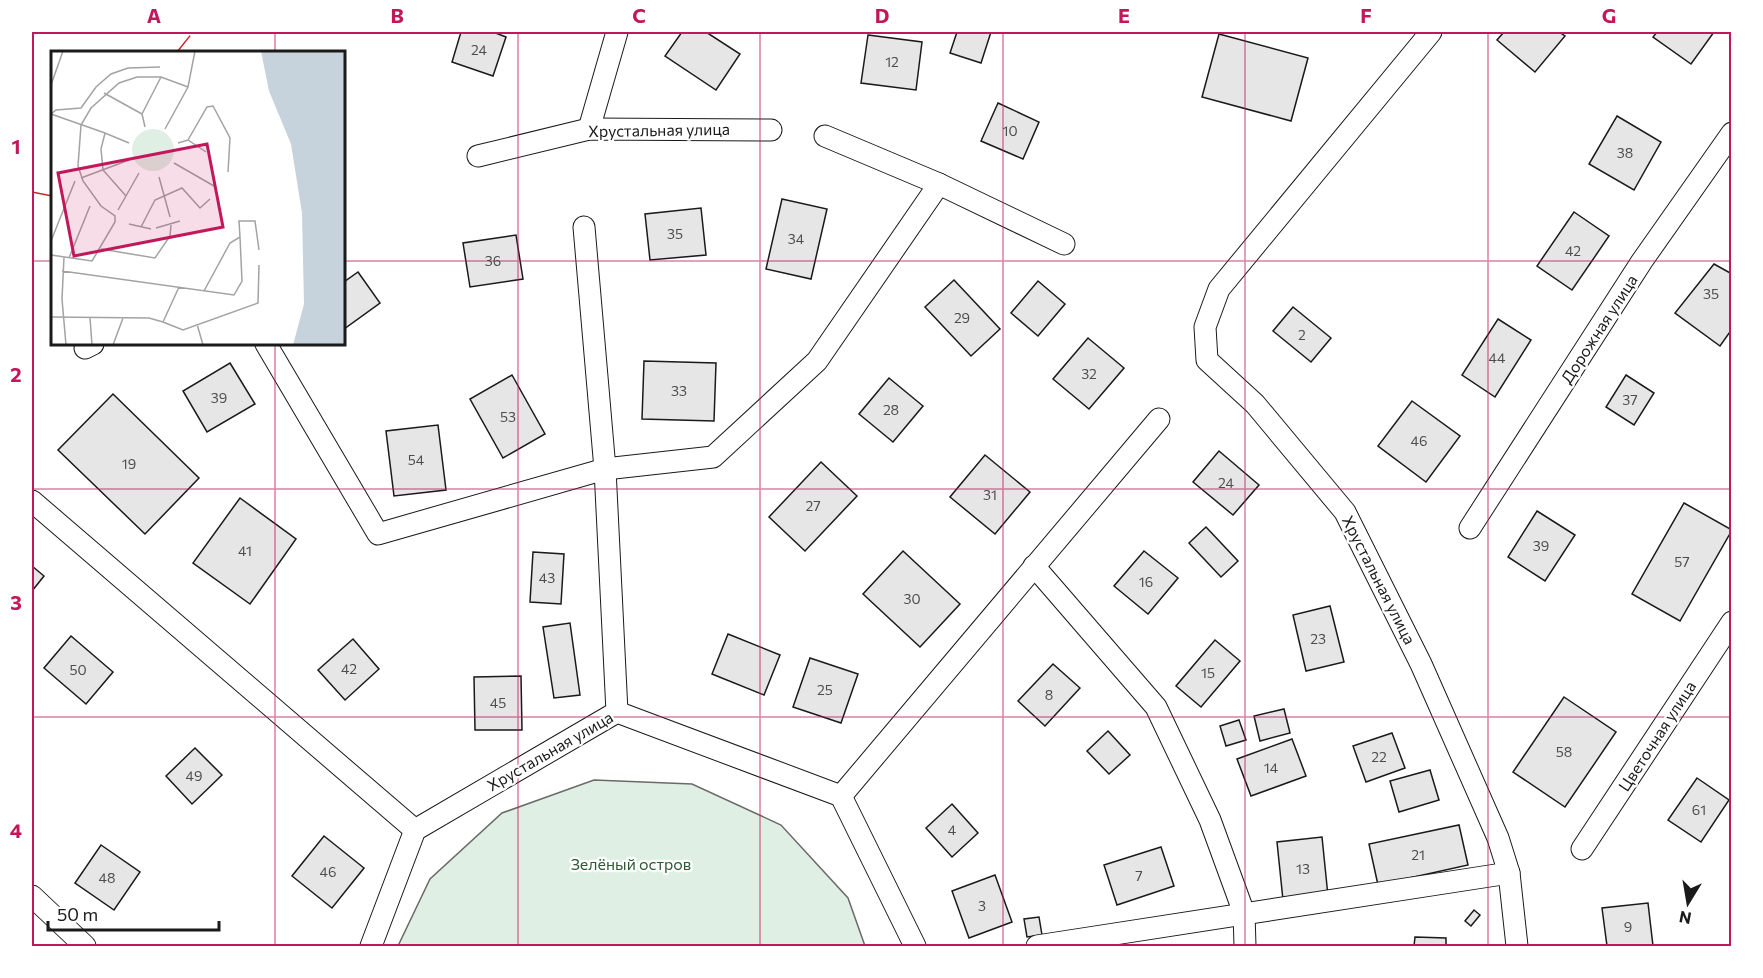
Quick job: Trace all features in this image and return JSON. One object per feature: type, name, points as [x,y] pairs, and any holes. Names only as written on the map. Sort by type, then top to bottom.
[{"type":"street","points":[[589,129],[617,32]]},
{"type":"street","name":"Хрустальная улица","points":[[1431,32],[1219,289],[1205,327],[1207,360],[1255,404],[1345,512],[1421,664],[1498,838],[1509,873],[1517,946]]},
{"type":"street","name":"Хрустальная улица","points":[[478,156],[589,129],[771,130]]},
{"type":"street","name":"Дорожная улица","points":[[1470,528],[1642,261],[1731,132]]},
{"type":"street","points":[[825,136],[939,184],[1064,244]]},
{"type":"street","points":[[267,345],[378,534],[605,470],[713,457],[817,362],[939,184]]},
{"type":"street","points":[[584,227],[605,470],[617,711]]},
{"type":"street","points":[[915,946],[842,796],[1159,419]]},
{"type":"street","points":[[32,501],[415,830],[371,946]]},
{"type":"street","points":[[1034,566],[1156,707],[1210,820],[1244,913],[1245,946]]},
{"type":"street","name":"Цветочная улица","points":[[1582,849],[1731,622]]},
{"type":"street","name":"Хрустальная улица","points":[[415,830],[617,711],[842,796]]},
{"type":"street","points":[[1037,946],[1509,873]]},
{"type":"street","points":[[32,896],[84,946]]},
{"type":"green space","name":"Зелёный остров","points":[[594,780],[692,784],[781,825],[848,898],[865,946],[398,946],[430,879],[502,813]]},
{"type":"building","points":[[461,32],[493,32],[506,37],[493,76],[452,62]]},
{"type":"building","points":[[682,32],[706,32],[740,54],[716,90],[665,56]]},
{"type":"building","points":[[957,32],[991,32],[981,63],[950,53]]},
{"type":"building","points":[[1504,32],[1559,32],[1565,36],[1535,72],[1497,40]]},
{"type":"building","points":[[1657,32],[1714,32],[1691,64],[1653,37]]},
{"type":"building","points":[[1219,34],[1308,58],[1291,121],[1202,97]]},
{"type":"building","points":[[868,35],[922,42],[916,90],[861,83]]},
{"type":"building","points":[[998,103],[1039,122],[1023,159],[981,141]]},
{"type":"building","points":[[1617,116],[1661,142],[1634,190],[1589,164]]},
{"type":"building","points":[[782,199],[827,209],[811,279],[766,269]]},
{"type":"building","points":[[701,208],[706,255],[650,260],[645,214]]},
{"type":"building","points":[[1574,212],[1609,236],[1572,290],[1537,266]]},
{"type":"building","points":[[516,235],[523,279],[470,287],[463,243]]},
{"type":"building","points":[[1714,264],[1732,274],[1732,329],[1720,346],[1675,313]]},
{"type":"building","points":[[358,272],[380,303],[345,328],[345,281]]},
{"type":"building","points":[[954,280],[1000,329],[971,356],[925,307]]},
{"type":"building","points":[[1038,281],[1065,304],[1038,336],[1011,313]]},
{"type":"building","points":[[1293,307],[1331,338],[1311,362],[1273,331]]},
{"type":"building","points":[[1498,319],[1531,340],[1495,397],[1462,375]]},
{"type":"building","points":[[1088,338],[1124,368],[1089,409],[1053,379]]},
{"type":"building","points":[[644,361],[716,363],[714,421],[642,419]]},
{"type":"building","points":[[230,363],[255,404],[207,432],[183,391]]},
{"type":"building","points":[[512,375],[545,434],[503,458],[470,399]]},
{"type":"building","points":[[1626,375],[1654,393],[1634,425],[1606,407]]},
{"type":"building","points":[[889,378],[923,406],[893,442],[859,414]]},
{"type":"building","points":[[113,394],[199,478],[145,534],[58,450]]},
{"type":"building","points":[[1412,401],[1460,436],[1426,482],[1378,446]]},
{"type":"building","points":[[438,425],[446,490],[394,496],[386,431]]},
{"type":"building","points":[[1219,451],[1259,485],[1233,515],[1193,482]]},
{"type":"building","points":[[985,455],[1030,492],[995,534],[950,497]]},
{"type":"building","points":[[821,462],[857,496],[805,551],[769,517]]},
{"type":"building","points":[[240,498],[296,539],[250,604],[193,563]]},
{"type":"building","points":[[1684,503],[1732,530],[1680,621],[1632,594]]},
{"type":"building","points":[[1537,511],[1575,535],[1545,581],[1508,557]]},
{"type":"building","points":[[1206,527],[1238,561],[1221,577],[1189,543]]},
{"type":"building","points":[[903,551],[960,604],[920,647],[863,594]]},
{"type":"building","points":[[1144,551],[1178,578],[1148,614],[1114,586]]},
{"type":"building","points":[[533,552],[564,554],[561,604],[530,602]]},
{"type":"building","points":[[32,566],[44,576],[32,591]]},
{"type":"building","points":[[1330,606],[1344,662],[1306,671],[1293,615]]},
{"type":"building","points":[[570,623],[580,695],[554,698],[543,627]]},
{"type":"building","points":[[728,634],[780,655],[764,695],[712,674]]},
{"type":"building","points":[[71,636],[113,672],[86,704],[44,668]]},
{"type":"building","points":[[353,639],[379,669],[345,700],[318,670]]},
{"type":"building","points":[[1215,640],[1240,661],[1201,707],[1176,686]]},
{"type":"building","points":[[810,658],[858,674],[841,723],[793,707]]},
{"type":"building","points":[[1053,664],[1080,688],[1045,726],[1018,701]]},
{"type":"building","points":[[521,676],[522,730],[475,730],[474,677]]},
{"type":"building","points":[[1564,697],[1616,732],[1565,807],[1513,772]]},
{"type":"building","points":[[1284,709],[1290,733],[1260,741],[1254,716]]},
{"type":"building","points":[[1239,720],[1246,740],[1226,746],[1220,726]]},
{"type":"building","points":[[1108,731],[1130,755],[1109,774],[1087,751]]},
{"type":"building","points":[[1392,733],[1405,768],[1366,782],[1353,746]]},
{"type":"building","points":[[1292,739],[1306,776],[1251,796],[1237,759]]},
{"type":"building","points":[[195,748],[222,775],[192,804],[166,776]]},
{"type":"building","points":[[1430,770],[1439,800],[1399,812],[1390,781]]},
{"type":"building","points":[[1697,778],[1729,800],[1701,842],[1668,820]]},
{"type":"building","points":[[952,804],[978,833],[952,857],[926,828]]},
{"type":"building","points":[[1459,825],[1468,865],[1378,885],[1369,844]]},
{"type":"building","points":[[324,836],[364,868],[332,908],[292,876]]},
{"type":"building","points":[[1322,837],[1328,896],[1283,900],[1277,842]]},
{"type":"building","points":[[101,845],[140,872],[114,910],[75,883]]},
{"type":"building","points":[[1161,847],[1174,886],[1117,905],[1104,865]]},
{"type":"building","points":[[995,875],[1012,922],[969,938],[952,891]]},
{"type":"building","points":[[1648,903],[1653,946],[1607,946],[1602,908]]},
{"type":"building","points":[[1474,910],[1480,915],[1471,926],[1465,921]]},
{"type":"building","points":[[1039,917],[1042,935],[1027,937],[1024,919]]},
{"type":"building","points":[[1415,937],[1446,938],[1446,946],[1414,946]]},
{"type":"power","points":[[178,51],[193,32]]},
{"type":"power","points":[[32,192],[51,196]]}]
